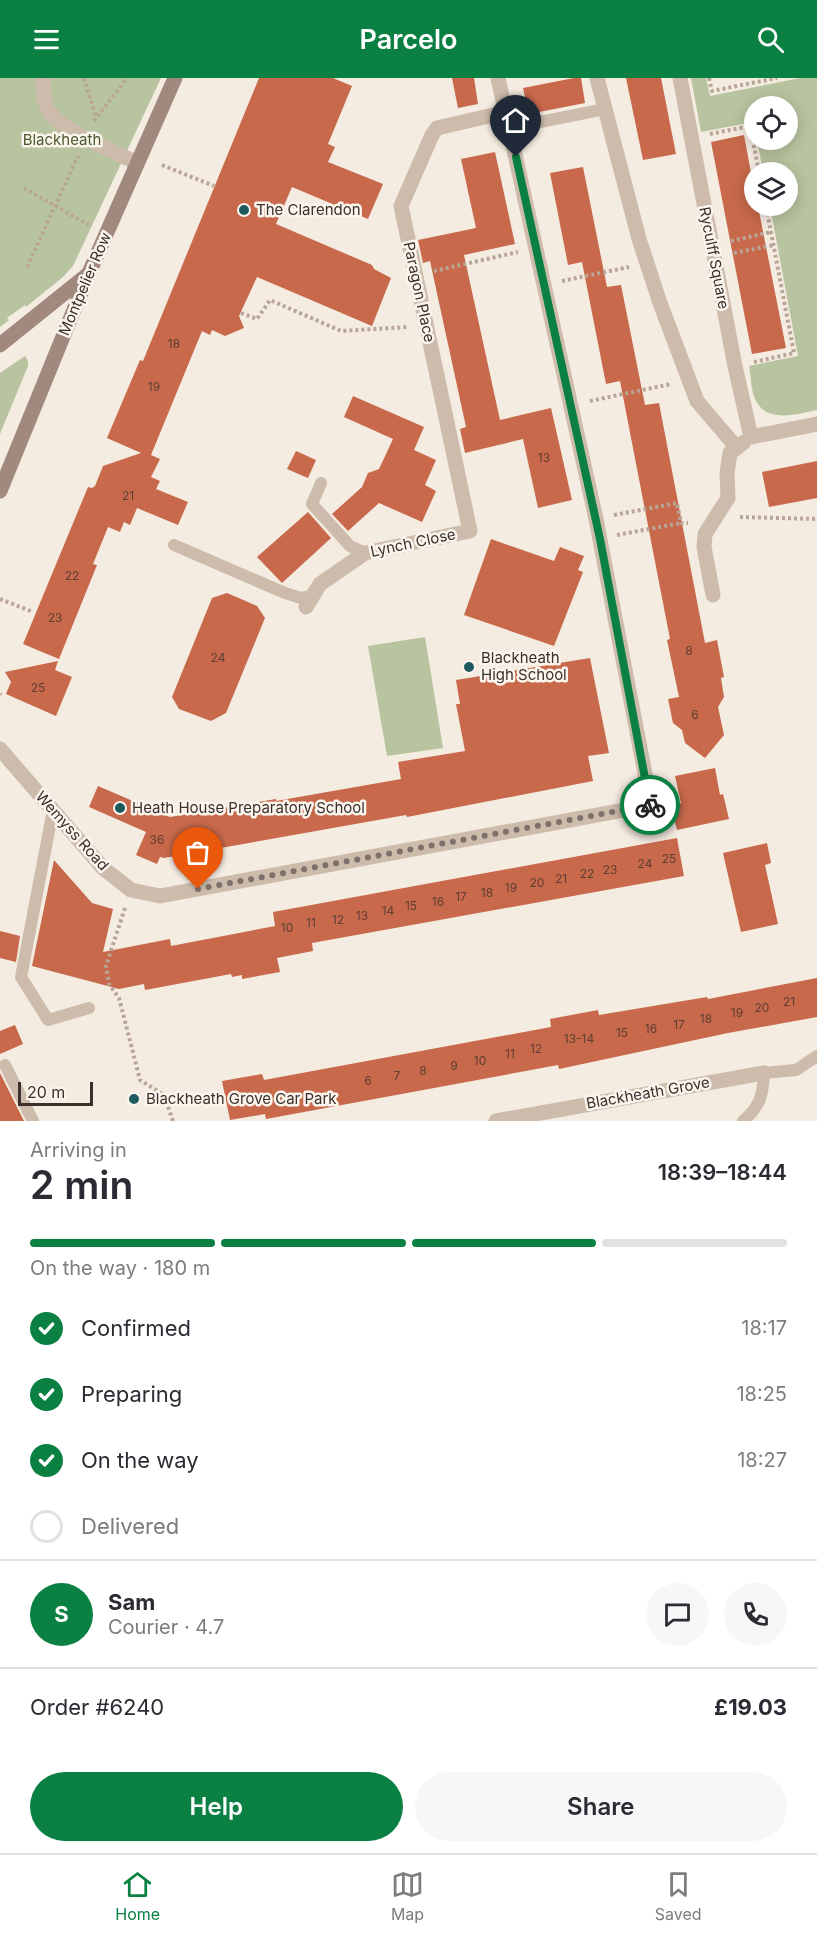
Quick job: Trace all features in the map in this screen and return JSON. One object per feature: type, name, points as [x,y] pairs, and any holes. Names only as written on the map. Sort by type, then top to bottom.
[{"type":"main road","name":"Montpelier Row","points":[[0,491],[89,273],[175,78]]},
{"type":"main road","points":[[0,345],[89,273]]},
{"type":"street","points":[[43,78],[45,104],[49,112],[63,125],[137,163]]},
{"type":"street","points":[[498,78],[572,404],[600,539]]},
{"type":"street","points":[[597,78],[647,263],[696,401],[737,448]]},
{"type":"street","name":"Ryculff Square","points":[[680,78],[735,366],[751,437]]},
{"type":"street","name":"Paragon Place","points":[[470,531],[400,206],[437,128],[446,124],[506,112]]},
{"type":"street","points":[[713,595],[704,547],[705,534],[728,498],[727,473],[730,453],[751,437],[817,424]]},
{"type":"street","name":"Lynch Close","points":[[309,601],[320,584],[364,553],[470,531]]},
{"type":"street","name":"Wemyss Road","points":[[0,750],[103,868],[131,890],[160,896],[651,805],[600,539]]},
{"type":"street","name":"Blackheath Grove","points":[[496,1121],[764,1073]]},
{"type":"lane","points":[[536,123],[605,109]]},
{"type":"lane","points":[[321,483],[312,504],[350,546],[364,553]]},
{"type":"lane","points":[[174,545],[285,593],[309,601]]},
{"type":"lane","points":[[53,810],[21,977],[48,1020],[89,1008]]},
{"type":"lane","points":[[744,1121],[754,1112],[763,1093],[764,1073],[796,1070],[817,1056]]},
{"type":"lane","points":[[5,1065],[33,1121]]},
{"type":"path","points":[[84,78],[96,117],[127,78]]},
{"type":"path","points":[[709,78],[712,91],[777,78]]},
{"type":"path","points":[[691,138],[750,126],[757,162]]},
{"type":"path","points":[[27,267],[77,159]]},
{"type":"path","points":[[162,165],[214,186]]},
{"type":"path","points":[[24,188],[88,225]]},
{"type":"path","points":[[735,366],[794,353],[768,216]]},
{"type":"path","points":[[713,251],[771,232]]},
{"type":"path","points":[[713,251],[774,245]]},
{"type":"path","points":[[416,274],[536,248]]},
{"type":"path","points":[[544,285],[647,263]]},
{"type":"path","points":[[241,313],[257,319],[270,300],[340,331],[426,326]]},
{"type":"path","points":[[572,404],[689,380]]},
{"type":"path","points":[[596,519],[677,503],[681,523]]},
{"type":"path","points":[[600,539],[713,519],[817,519]]},
{"type":"path","points":[[0,599],[33,612]]},
{"type":"path","points":[[131,890],[106,966],[109,984],[119,998],[140,1080],[164,1095],[173,1121]]},
{"type":"green space","name":"Blackheath","points":[[0,78],[161,78],[73,266],[26,307],[25,305],[7,318],[9,320],[0,327]]},
{"type":"green space","points":[[691,78],[706,78],[710,96],[800,78],[817,78],[817,410],[783,415],[767,412],[755,399],[749,366],[798,356],[772,216],[798,216],[798,162],[761,162],[759,150],[798,150],[798,96],[744,96],[744,124],[701,132]]},
{"type":"green space","points":[[25,356],[28,366],[0,434],[0,373]]},
{"type":"green space","points":[[425,637],[443,748],[387,756],[368,646]]},
{"type":"building","name":"The Clarendon","points":[[259,78],[333,78],[352,86],[328,144],[335,147],[328,162],[383,184],[368,219],[292,187],[276,224],[372,265],[374,269],[391,278],[372,326],[257,277],[239,316],[244,328],[225,336],[212,330],[210,335],[202,331],[151,455],[160,459],[151,477],[160,481],[156,489],[188,502],[178,525],[137,508],[130,525],[124,522],[120,532],[108,527],[93,564],[97,565],[59,659],[23,644],[88,487],[95,486],[103,466],[141,453],[107,438],[140,360],[143,361]]},
{"type":"building","points":[[452,78],[474,78],[478,104],[458,108]]},
{"type":"building","points":[[581,78],[585,103],[529,114],[523,88]]},
{"type":"building","points":[[626,78],[661,78],[676,154],[643,160]]},
{"type":"building","points":[[744,135],[744,150],[747,150],[749,162],[744,162],[744,216],[760,216],[786,348],[752,354],[711,142]]},
{"type":"building","points":[[495,152],[515,244],[464,255],[500,420],[551,408],[572,500],[538,508],[523,439],[465,453],[460,429],[466,427],[430,261],[423,263],[418,240],[476,228],[461,159]]},
{"type":"building","points":[[583,167],[607,287],[621,285],[645,405],[659,403],[705,643],[717,640],[724,677],[721,678],[724,697],[718,707],[724,735],[705,758],[685,743],[682,730],[673,723],[668,699],[679,697],[620,381],[606,384],[582,262],[568,265],[550,173]]},
{"type":"building","points":[[353,396],[424,427],[414,450],[436,460],[425,485],[436,491],[422,522],[379,503],[348,531],[332,514],[362,487],[368,473],[379,469],[393,439],[344,417]]},
{"type":"building","points":[[296,451],[316,460],[308,478],[287,469]]},
{"type":"building","points":[[817,461],[817,498],[769,507],[762,472]]},
{"type":"building","points":[[308,512],[331,538],[282,583],[257,557]]},
{"type":"building","points":[[491,539],[554,561],[560,547],[584,556],[578,570],[583,572],[554,646],[464,615]]},
{"type":"building","points":[[227,593],[257,606],[265,618],[226,713],[211,721],[179,709],[172,697],[212,598]]},
{"type":"building","points":[[590,658],[609,753],[588,756],[593,781],[407,817],[406,815],[160,857],[157,864],[136,855],[146,832],[89,807],[98,786],[170,817],[401,779],[398,762],[465,751],[456,704],[460,704],[456,680]]},
{"type":"building","points":[[58,661],[55,670],[72,677],[56,716],[6,694],[11,682],[5,672]]},
{"type":"building","points":[[715,768],[720,795],[723,794],[729,819],[677,830],[671,805],[681,803],[675,776]]},
{"type":"building","points":[[677,838],[684,876],[312,943],[313,951],[277,958],[280,972],[242,979],[242,975],[232,977],[231,974],[145,990],[144,984],[119,989],[32,966],[54,860],[92,903],[113,909],[103,952],[170,939],[171,946],[275,926],[273,912]]},
{"type":"building","points":[[767,843],[771,863],[765,865],[778,924],[741,932],[723,853]]},
{"type":"building","points":[[0,931],[20,936],[16,962],[0,958]]},
{"type":"building","points":[[817,978],[817,1017],[728,1033],[559,1069],[558,1065],[266,1119],[265,1114],[230,1120],[222,1081],[262,1074],[264,1080],[551,1027],[550,1019],[598,1010],[599,1015],[707,997],[708,999]]},
{"type":"building","points":[[15,1025],[23,1044],[0,1054],[0,1031]]},
{"type":"building","points":[[0,1073],[24,1121],[0,1121]]},
{"type":"way so far","points":[[198,889],[650,805]]},
{"type":"place","name":"The Clarendon","points":[[244,210]]},
{"type":"place","name":"Blackheath High School","points":[[469,667]]},
{"type":"place","name":"Heath House Preparatory School","points":[[120,808]]},
{"type":"place","name":"Blackheath Grove Car Park","points":[[134,1099]]},
{"type":"route","points":[[516,157],[600,539],[650,805]]}]
